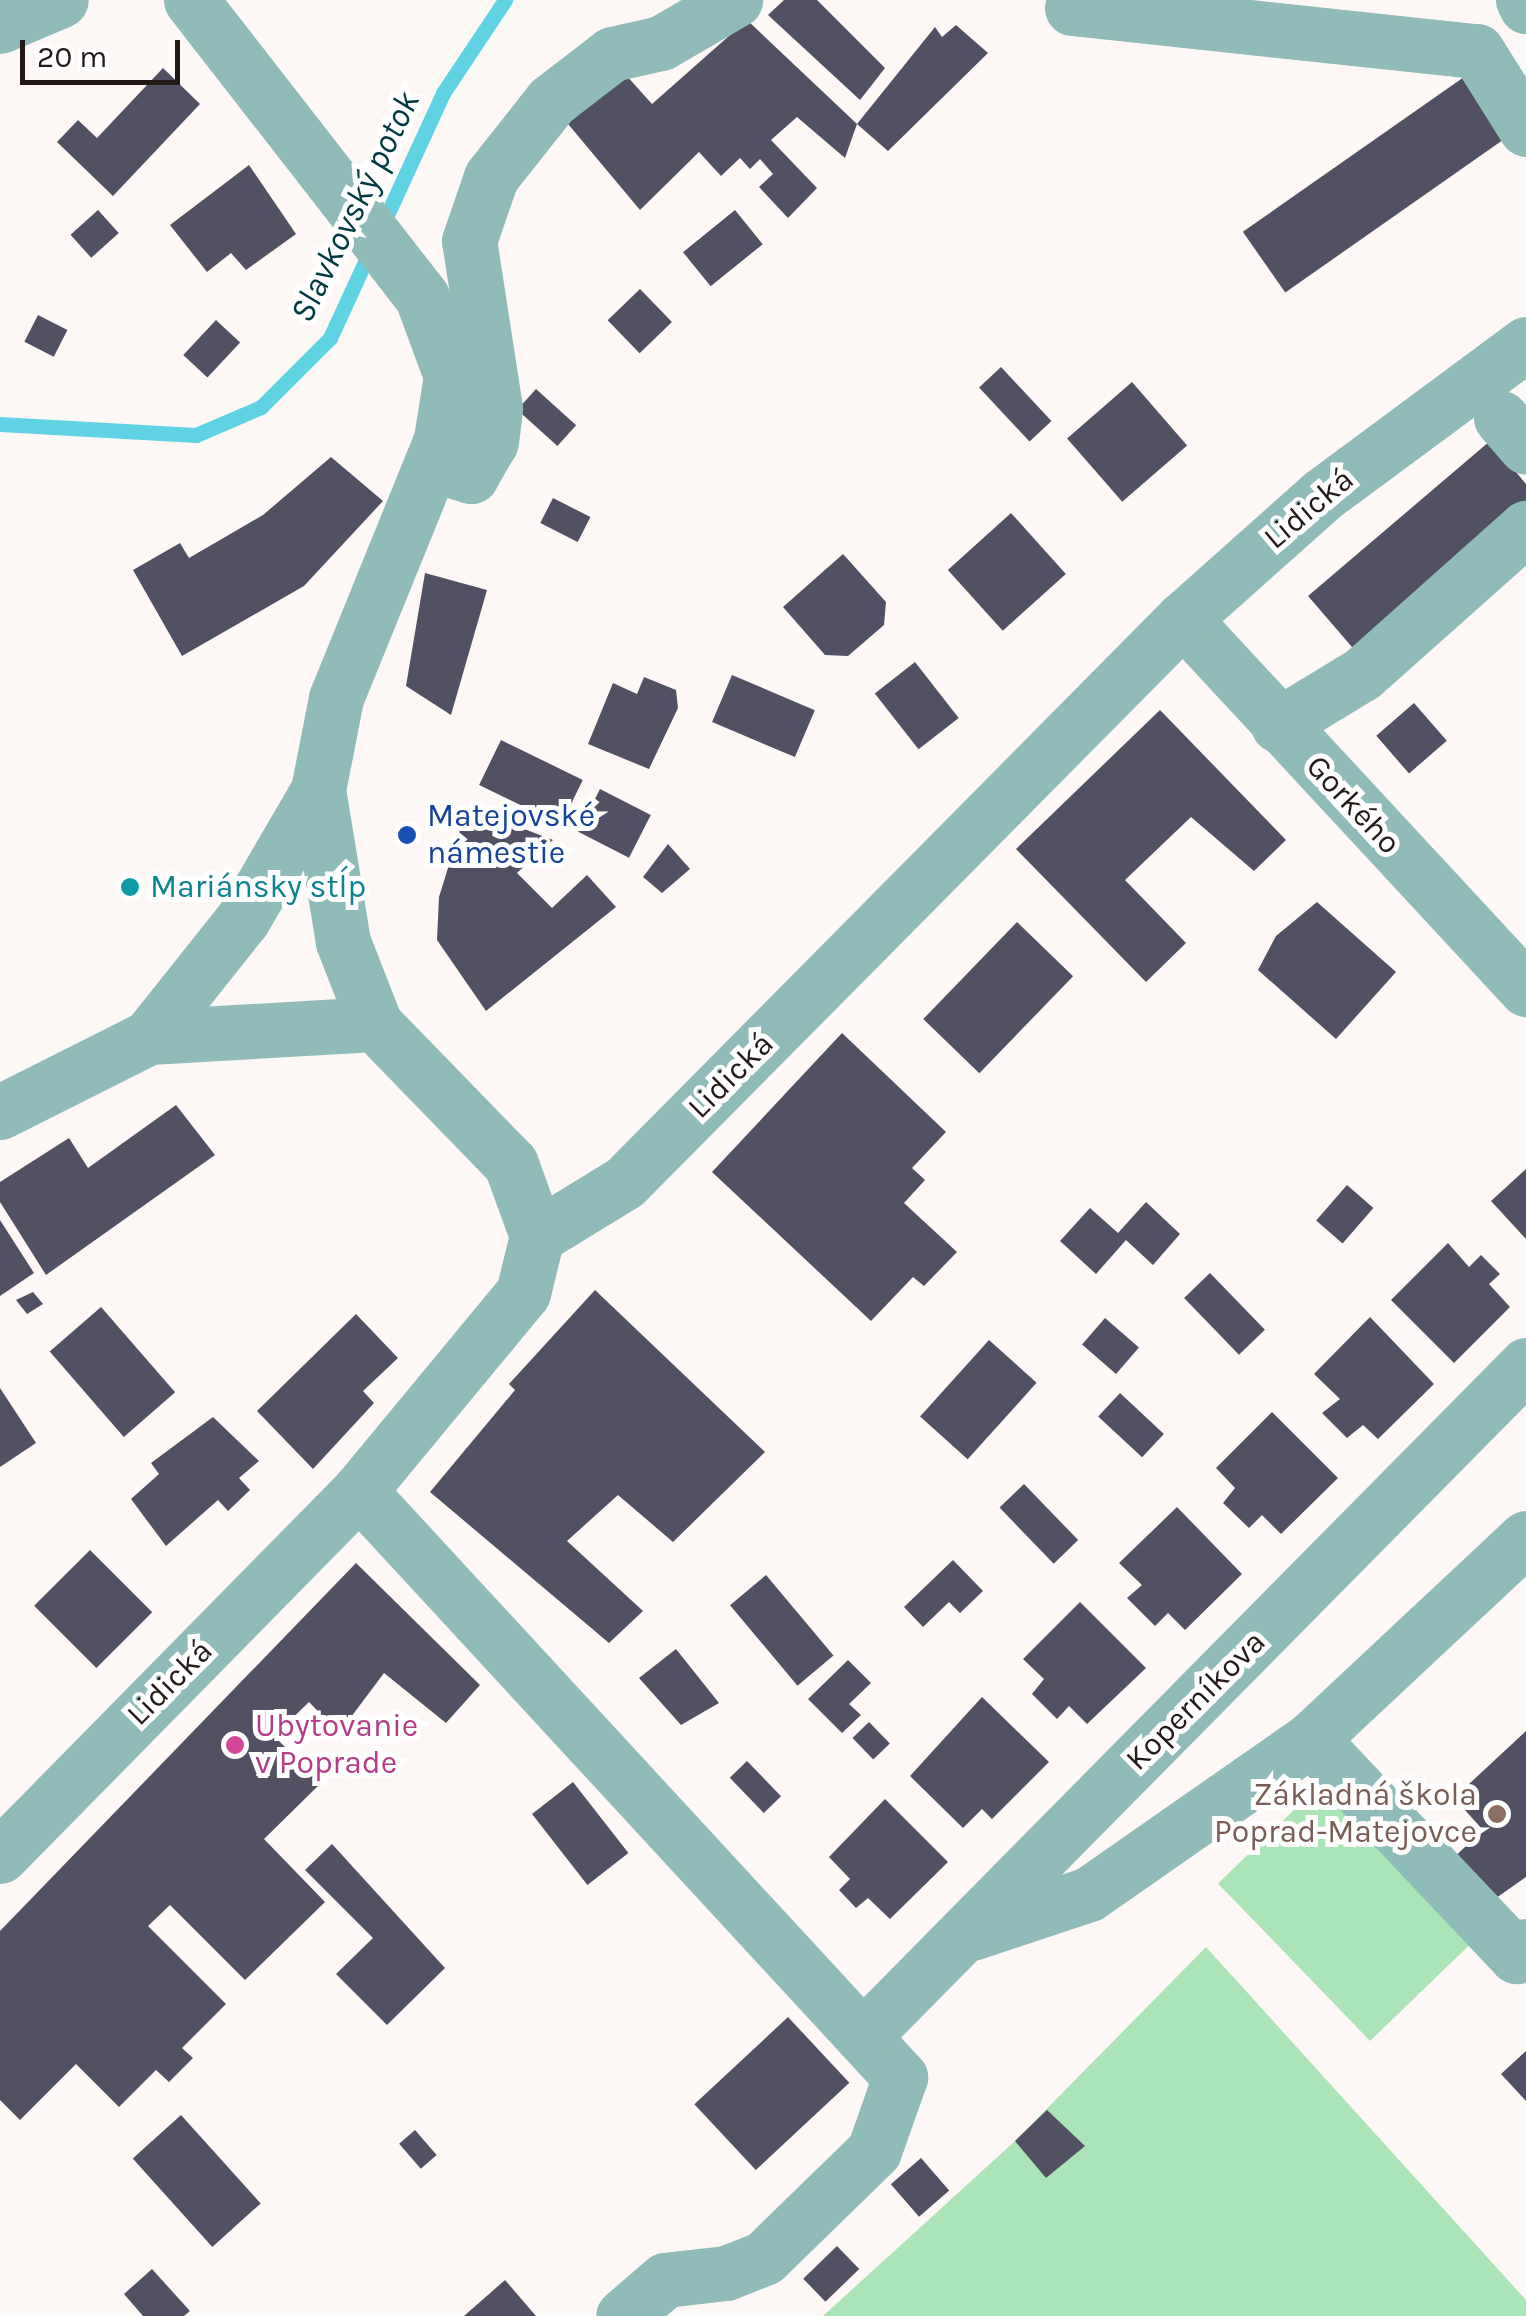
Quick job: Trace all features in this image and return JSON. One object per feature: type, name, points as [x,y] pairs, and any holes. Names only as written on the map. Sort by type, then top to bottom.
[{"type":"street","points":[[0,26],[60,0]]},
{"type":"street","points":[[149,1037],[242,919],[318,790],[347,666],[431,464],[450,376],[422,297],[191,0]]},
{"type":"street","points":[[431,464],[471,476],[491,442],[495,408],[469,240],[491,177],[551,101],[612,54],[660,43],[735,0]]},
{"type":"street","points":[[1072,8],[1477,51],[1526,129]]},
{"type":"street","name":"Lidická","points":[[0,1856],[358,1491],[523,1293],[537,1236],[625,1182],[1183,619],[1322,495],[1526,344]]},
{"type":"street","points":[[1278,725],[1362,674],[1526,528]]},
{"type":"street","name":"Gorkého","points":[[1183,619],[1526,989]]},
{"type":"street","points":[[318,790],[343,942],[375,1024],[511,1164],[537,1236]]},
{"type":"street","points":[[0,1112],[149,1037],[375,1024]]},
{"type":"street","name":"Koperníkova","points":[[864,2035],[1526,1364]]},
{"type":"street","points":[[358,1491],[900,2077],[874,2151],[764,2258],[726,2274],[665,2280],[622,2316]]},
{"type":"street","points":[[965,1936],[1090,1894],[1311,1739],[1526,1538]]},
{"type":"street","points":[[1311,1739],[1516,1956],[1526,1946]]},
{"type":"green space","points":[[1323,1782],[1475,1940],[1370,2041],[1218,1883]]},
{"type":"green space","points":[[1206,1947],[1526,2300],[1526,2316],[823,2316],[1015,2141]]},
{"type":"building","points":[[784,0],[817,0],[885,68],[860,100],[768,15]]},
{"type":"building","points":[[747,20],[857,124],[845,158],[797,117],[771,140],[817,188],[788,218],[759,187],[773,174],[760,159],[750,169],[740,158],[721,176],[699,152],[640,210],[558,112],[616,64],[652,104]]},
{"type":"building","points":[[956,25],[988,53],[888,151],[857,124],[935,27],[942,37]]},
{"type":"building","points":[[163,68],[200,104],[113,196],[57,142],[78,120],[97,138]]},
{"type":"building","points":[[1464,77],[1506,138],[1285,292],[1243,232]]},
{"type":"building","points":[[249,165],[296,234],[246,270],[231,253],[207,272],[170,225]]},
{"type":"building","points":[[98,210],[119,233],[91,258],[71,235]]},
{"type":"building","points":[[735,210],[763,244],[711,286],[683,252]]},
{"type":"building","points":[[640,289],[672,322],[640,353],[608,320]]},
{"type":"building","points":[[38,315],[67,330],[54,357],[24,342]]},
{"type":"building","points":[[216,320],[240,343],[207,378],[183,355]]},
{"type":"building","points":[[1001,367],[1051,421],[1030,442],[979,387]]},
{"type":"building","points":[[1132,382],[1187,445],[1122,502],[1067,438]]},
{"type":"building","points":[[536,389],[576,425],[557,446],[517,410]]},
{"type":"building","points":[[1490,441],[1526,484],[1526,511],[1358,654],[1308,596]]},
{"type":"building","points":[[331,457],[383,501],[304,586],[182,656],[133,570],[180,543],[189,558],[263,515]]},
{"type":"building","points":[[553,498],[590,517],[578,542],[540,523]]},
{"type":"building","points":[[1011,513],[1066,574],[1003,631],[948,570]]},
{"type":"building","points":[[843,554],[886,602],[884,625],[848,656],[825,655],[783,607]]},
{"type":"building","points":[[425,573],[487,590],[451,715],[406,686]]},
{"type":"building","points":[[915,662],[959,718],[919,749],[875,693]]},
{"type":"building","points":[[732,675],[815,710],[795,757],[712,722]]},
{"type":"building","points":[[644,677],[676,690],[678,708],[649,769],[588,744],[613,683],[637,694]]},
{"type":"building","points":[[1414,703],[1447,741],[1409,774],[1376,736]]},
{"type":"building","points":[[1160,710],[1286,840],[1254,871],[1191,817],[1125,880],[1186,943],[1146,982],[1016,849]]},
{"type":"building","points":[[501,740],[583,780],[561,825],[479,785]]},
{"type":"building","points":[[600,789],[651,815],[629,858],[578,832]]},
{"type":"building","points":[[467,807],[553,840],[517,873],[552,908],[587,875],[616,907],[486,1011],[437,940],[439,897]]},
{"type":"building","points":[[668,844],[690,869],[662,893],[643,877]]},
{"type":"building","points":[[1317,902],[1396,972],[1336,1039],[1258,970],[1276,936]]},
{"type":"building","points":[[1017,922],[1073,976],[979,1073],[923,1019]]},
{"type":"building","points":[[842,1033],[946,1132],[912,1168],[925,1180],[904,1203],[957,1252],[924,1286],[913,1277],[871,1321],[712,1172]]},
{"type":"building","points":[[176,1105],[215,1155],[46,1275],[0,1202],[0,1182],[69,1138],[88,1168]]},
{"type":"building","points":[[1526,1169],[1526,1239],[1491,1201]]},
{"type":"building","points":[[1347,1185],[1373,1208],[1343,1243],[1316,1220]]},
{"type":"building","points":[[1146,1202],[1180,1234],[1153,1265],[1126,1240],[1096,1274],[1060,1241],[1090,1208],[1118,1233]]},
{"type":"building","points":[[0,1220],[34,1273],[0,1296]]},
{"type":"building","points":[[1448,1243],[1469,1267],[1481,1255],[1500,1274],[1489,1284],[1510,1307],[1454,1363],[1391,1300]]},
{"type":"building","points":[[1210,1273],[1265,1330],[1239,1355],[1184,1298]]},
{"type":"building","points":[[595,1290],[765,1452],[673,1542],[618,1495],[567,1541],[643,1611],[609,1643],[430,1492],[515,1390],[509,1384]]},
{"type":"building","points":[[33,1292],[43,1304],[27,1314],[16,1300]]},
{"type":"building","points":[[101,1307],[175,1392],[124,1437],[50,1352]]},
{"type":"building","points":[[356,1314],[398,1358],[363,1391],[374,1403],[313,1469],[257,1411]]},
{"type":"building","points":[[1370,1317],[1434,1384],[1378,1439],[1363,1425],[1347,1438],[1322,1413],[1340,1399],[1314,1374]]},
{"type":"building","points":[[1105,1318],[1139,1348],[1116,1374],[1082,1344]]},
{"type":"building","points":[[989,1340],[1037,1383],[968,1459],[920,1417]]},
{"type":"building","points":[[0,1388],[36,1443],[0,1467]]},
{"type":"building","points":[[1120,1393],[1164,1434],[1142,1457],[1098,1416]]},
{"type":"building","points":[[1272,1412],[1338,1478],[1281,1534],[1262,1515],[1249,1528],[1223,1503],[1235,1488],[1216,1468]]},
{"type":"building","points":[[213,1417],[259,1461],[239,1478],[250,1490],[228,1511],[218,1500],[166,1546],[131,1499],[159,1474],[151,1463]]},
{"type":"building","points":[[1024,1484],[1078,1540],[1054,1564],[1000,1508]]},
{"type":"building","points":[[1177,1507],[1242,1574],[1185,1630],[1168,1613],[1155,1626],[1127,1598],[1142,1585],[1119,1563]]},
{"type":"building","points":[[90,1550],[152,1612],[96,1668],[34,1606]]},
{"type":"building","points":[[953,1560],[983,1591],[960,1613],[949,1602],[923,1627],[904,1607]]},
{"type":"building","points":[[356,1563],[480,1685],[446,1723],[384,1673],[339,1733],[309,1702],[274,1736],[321,1783],[264,1839],[325,1902],[245,1980],[170,1905],[148,1926],[226,2004],[182,2048],[193,2058],[169,2082],[156,2070],[119,2107],[76,2064],[20,2120],[0,2100],[0,1931]]},
{"type":"building","points":[[766,1575],[833,1655],[797,1686],[730,1605]]},
{"type":"building","points":[[1080,1602],[1146,1668],[1087,1724],[1069,1706],[1057,1719],[1032,1694],[1044,1679],[1023,1659]]},
{"type":"building","points":[[676,1649],[719,1703],[681,1725],[639,1678]]},
{"type":"building","points":[[848,1660],[871,1683],[849,1704],[861,1715],[842,1733],[808,1699]]},
{"type":"building","points":[[982,1697],[1049,1762],[992,1819],[982,1809],[963,1828],[910,1776]]},
{"type":"building","points":[[869,1722],[890,1744],[873,1760],[852,1738]]},
{"type":"building","name":"Základná škola Poprad-Matejovce","points":[[1526,1731],[1526,1877],[1489,1903],[1449,1862],[1483,1830],[1454,1798]]},
{"type":"building","points":[[747,1761],[781,1796],[764,1813],[730,1778]]},
{"type":"building","points":[[573,1782],[628,1853],[587,1885],[532,1814]]},
{"type":"building","points":[[885,1799],[948,1862],[890,1919],[868,1898],[856,1908],[839,1890],[850,1879],[829,1857]]},
{"type":"building","points":[[332,1844],[445,1968],[387,2025],[336,1974],[373,1938],[305,1870]]},
{"type":"building","points":[[788,2017],[849,2083],[756,2170],[694,2104]]},
{"type":"building","points":[[1526,2051],[1526,2101],[1501,2074]]},
{"type":"building","points":[[1047,2110],[1085,2146],[1046,2178],[1015,2141]]},
{"type":"building","points":[[181,2115],[261,2203],[212,2247],[133,2158]]},
{"type":"building","points":[[415,2130],[437,2155],[421,2169],[399,2144]]},
{"type":"building","points":[[921,2158],[949,2190],[919,2217],[891,2184]]},
{"type":"building","points":[[837,2246],[859,2269],[825,2302],[803,2279]]},
{"type":"building","points":[[152,2269],[190,2311],[184,2316],[143,2316],[124,2294]]},
{"type":"building","points":[[505,2280],[536,2316],[464,2316]]},
{"type":"waterway","name":"Slavkovský potok","points":[[381,228],[443,93],[505,0]]},
{"type":"waterway","name":"Slavkovský potok","points":[[0,424],[196,435],[261,407],[330,338],[371,249]]},
{"type":"place","name":"Matejovské námestie","points":[[407,835]]},
{"type":"place","name":"Mariánsky stĺp","points":[[130,887]]},
{"type":"place","name":"Ubytovanie v Poprade","points":[[235,1745]]},
{"type":"place","name":"Základná škola Poprad-Matejovce","points":[[1497,1814]]}]
